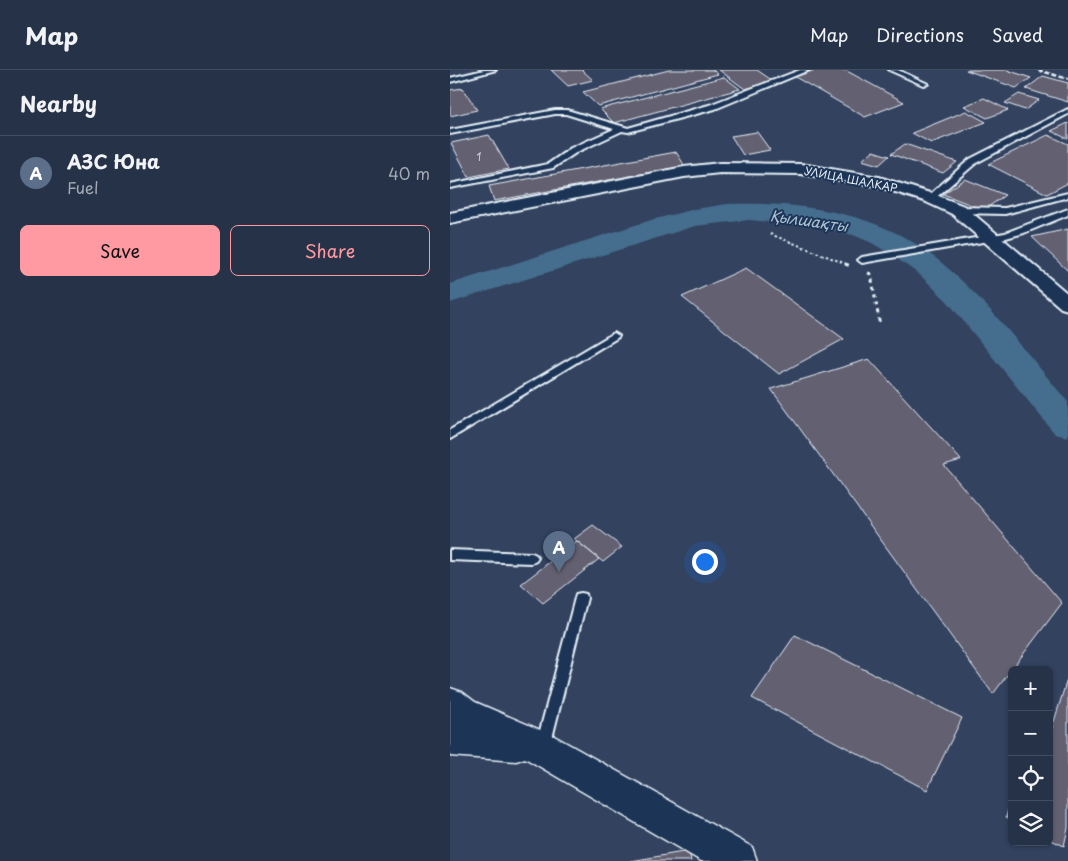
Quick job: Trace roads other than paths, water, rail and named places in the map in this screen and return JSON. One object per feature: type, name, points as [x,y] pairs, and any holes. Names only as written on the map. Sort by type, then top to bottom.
[{"type":"street","name":"УЛИЦА ШАЛКАР","points":[[450,218],[684,172],[720,168],[801,169],[879,182],[930,198],[958,210],[1068,304]]},
{"type":"street","points":[[450,703],[463,713],[542,748],[738,861]]},
{"type":"street","points":[[450,740],[542,748]]},
{"type":"lane","points":[[450,80],[470,73],[493,70]]},
{"type":"lane","points":[[450,132],[555,112],[567,112],[628,130],[712,107],[806,70]]},
{"type":"lane","points":[[892,70],[925,84]]},
{"type":"lane","points":[[930,198],[973,161],[1068,111]]},
{"type":"lane","points":[[450,186],[550,166],[574,150],[621,129]]},
{"type":"lane","points":[[958,210],[1005,211],[1068,195]]},
{"type":"lane","points":[[859,264],[1021,231],[1068,212]]},
{"type":"lane","points":[[450,435],[614,336]]},
{"type":"lane","points":[[450,555],[532,558]]},
{"type":"lane","points":[[542,748],[582,598]]},
{"type":"waterway","name":"Қылшақты","points":[[450,294],[616,240],[695,217],[749,212],[819,218],[863,229],[882,237],[913,255],[958,294],[1068,425]]},
{"type":"railway","points":[[1038,70],[1068,79]]},
{"type":"place","name":"АЗС Юна","points":[[559,572]]}]
